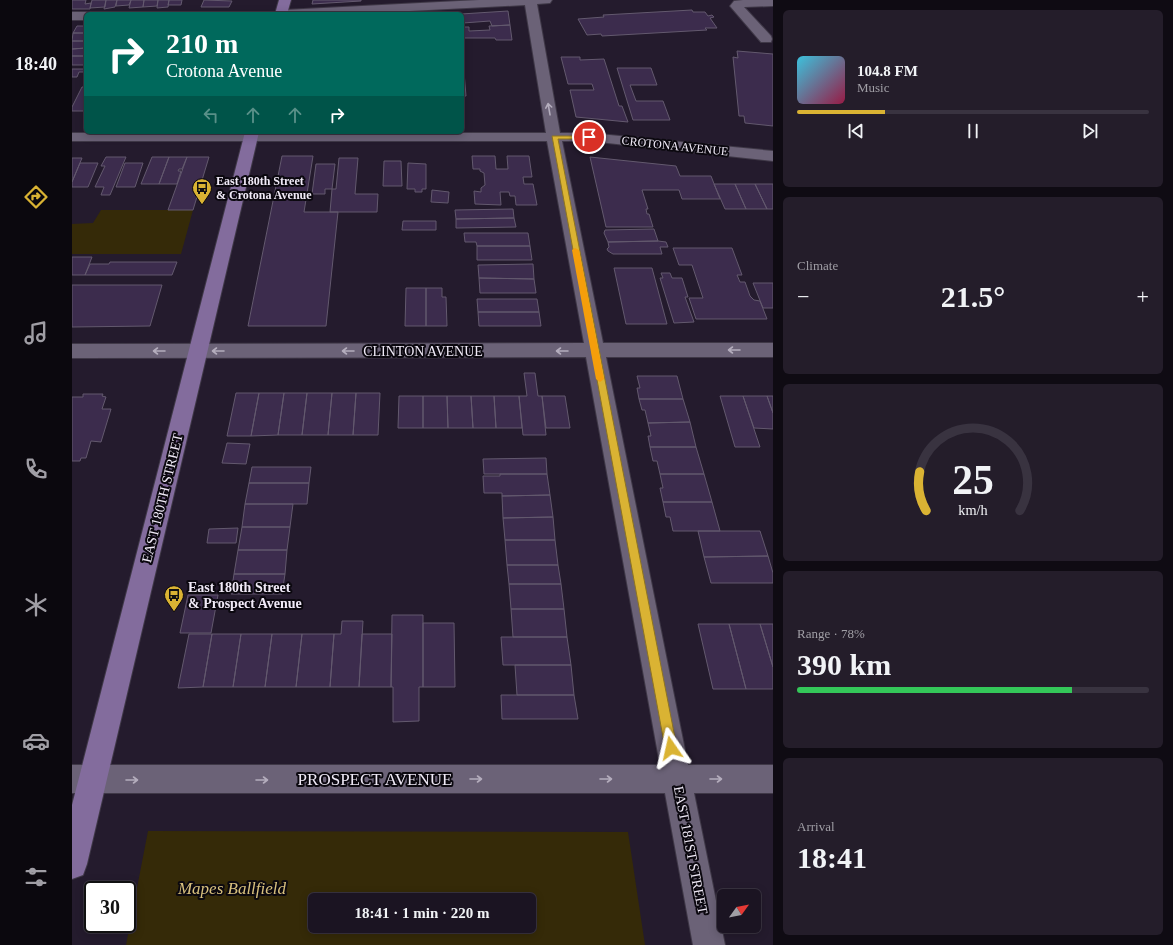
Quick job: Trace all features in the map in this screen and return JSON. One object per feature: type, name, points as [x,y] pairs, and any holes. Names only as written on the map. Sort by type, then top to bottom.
[{"type":"main road","points":[[283,12],[285,0]]},
{"type":"main road","name":"EAST 180TH STREET","points":[[72,864],[82,780],[198,351],[251,135]]},
{"type":"street","points":[[319,12],[535,0]]},
{"type":"street","name":"EAST 181ST STREET","points":[[535,0],[554,138],[709,945]]},
{"type":"street","points":[[766,39],[736,6],[738,4],[751,2],[773,2]]},
{"type":"street","points":[[72,16],[84,16]]},
{"type":"street","name":"CROTONA AVENUE","points":[[72,137],[251,135],[554,138],[589,137],[773,156]]},
{"type":"street","name":"CLINTON AVENUE","points":[[72,351],[773,350]]},
{"type":"street","name":"PROSPECT AVENUE","points":[[82,780],[773,779]]},
{"type":"green space","points":[[101,210],[193,210],[181,254],[72,254],[72,224],[93,223]]},
{"type":"green space","name":"Mapes Ballfield","points":[[148,831],[628,832],[645,945],[126,945],[128,933],[136,933],[136,893]]},
{"type":"building","points":[[72,0],[86,0],[85,4],[91,3],[90,9],[72,9]]},
{"type":"building","points":[[92,0],[106,0],[105,7],[90,8]]},
{"type":"building","points":[[106,0],[117,0],[115,7],[104,9]]},
{"type":"building","points":[[117,0],[131,0],[129,5],[116,6]]},
{"type":"building","points":[[131,0],[144,0],[143,7],[129,8]]},
{"type":"building","points":[[144,0],[158,0],[157,6],[143,7]]},
{"type":"building","points":[[158,0],[169,0],[168,7],[157,8]]},
{"type":"building","points":[[169,0],[182,0],[181,5],[168,5]]},
{"type":"building","points":[[204,0],[232,1],[229,7],[201,7]]},
{"type":"building","points":[[313,0],[361,0],[361,1],[312,4]]},
{"type":"building","points":[[692,10],[693,12],[705,12],[708,16],[712,15],[714,17],[710,18],[717,28],[705,28],[707,30],[602,36],[601,34],[587,35],[578,19],[604,17],[603,15]]},
{"type":"building","points":[[508,11],[510,25],[492,26],[490,21],[464,23],[464,14]]},
{"type":"building","points":[[510,25],[512,40],[496,40],[495,38],[464,38],[464,27],[469,27],[469,31],[490,30],[489,26]]},
{"type":"building","points":[[77,26],[84,26],[84,33],[73,33]]},
{"type":"building","points":[[73,33],[84,33],[84,41],[72,41]]},
{"type":"building","points":[[72,41],[84,41],[84,48],[72,49]]},
{"type":"building","points":[[84,48],[84,56],[72,56],[72,49]]},
{"type":"building","points":[[737,51],[773,54],[773,126],[745,123],[744,116],[739,116],[733,57],[738,58]]},
{"type":"building","points":[[72,56],[84,56],[84,65],[72,65]]},
{"type":"building","points":[[561,57],[580,57],[580,60],[604,59],[619,106],[622,106],[628,122],[576,117],[570,90],[594,90],[592,84],[568,84]]},
{"type":"building","points":[[617,68],[651,68],[657,85],[630,85],[636,101],[663,101],[670,120],[633,120]]},
{"type":"building","points":[[72,69],[84,69],[84,72],[79,72],[77,77],[72,77]]},
{"type":"building","points":[[464,72],[466,96],[464,96]]},
{"type":"building","points":[[82,87],[84,87],[84,111],[72,111],[72,107]]},
{"type":"building","points":[[282,156],[313,156],[304,212],[338,212],[326,326],[248,326]]},
{"type":"building","points":[[472,156],[495,156],[496,169],[508,169],[507,156],[529,156],[532,177],[523,177],[524,184],[533,184],[537,205],[516,205],[515,196],[510,196],[509,192],[500,192],[501,205],[475,204],[474,191],[481,192],[481,188],[485,185],[484,173],[480,171],[480,169],[473,169]]},
{"type":"building","points":[[106,157],[126,157],[110,195],[101,195],[104,187],[95,187],[105,166],[101,166]]},
{"type":"building","points":[[152,157],[169,157],[159,184],[141,184]]},
{"type":"building","points":[[169,157],[187,157],[182,169],[179,169],[178,171],[181,171],[177,184],[159,184]]},
{"type":"building","points":[[187,157],[209,157],[193,210],[168,210]]},
{"type":"building","points":[[590,157],[676,166],[680,176],[711,176],[720,199],[682,199],[679,190],[642,190],[648,209],[646,209],[647,214],[649,214],[653,227],[606,227]]},
{"type":"building","points":[[72,158],[82,158],[72,182]]},
{"type":"building","points":[[339,158],[358,158],[355,194],[378,194],[377,212],[330,212],[332,189],[336,189]]},
{"type":"building","points":[[384,161],[401,161],[402,186],[383,186]]},
{"type":"building","points":[[80,163],[98,163],[88,187],[72,187],[72,182]]},
{"type":"building","points":[[125,163],[143,163],[135,187],[116,187]]},
{"type":"building","points":[[408,163],[426,164],[426,189],[422,189],[422,192],[415,192],[415,189],[407,189]]},
{"type":"building","points":[[316,164],[335,164],[332,189],[325,189],[325,194],[312,194]]},
{"type":"building","points":[[714,184],[735,184],[746,209],[725,209]]},
{"type":"building","points":[[735,184],[755,184],[767,209],[746,209]]},
{"type":"building","points":[[755,184],[773,184],[773,209],[767,209]]},
{"type":"building","points":[[432,190],[449,192],[448,203],[431,202]]},
{"type":"building","points":[[513,209],[514,218],[456,219],[455,210]]},
{"type":"building","points":[[514,218],[516,227],[456,228],[456,219]]},
{"type":"building","points":[[403,221],[436,221],[436,230],[402,230]]},
{"type":"building","points":[[654,229],[658,241],[608,242],[604,233],[605,230]]},
{"type":"building","points":[[464,233],[528,233],[530,246],[477,246],[476,242],[465,242]]},
{"type":"building","points":[[608,242],[666,242],[668,247],[660,247],[662,254],[613,254],[607,249],[609,247]]},
{"type":"building","points":[[477,246],[530,246],[532,260],[477,260]]},
{"type":"building","points":[[673,248],[732,248],[742,275],[737,275],[740,282],[745,282],[750,296],[754,300],[760,301],[767,319],[696,319],[689,298],[703,298],[692,265],[679,265]]},
{"type":"building","points":[[72,257],[92,257],[85,275],[72,275]]},
{"type":"building","points":[[110,262],[177,262],[172,275],[85,275],[90,264],[109,264]]},
{"type":"building","points":[[533,264],[534,279],[479,278],[478,265]]},
{"type":"building","points":[[614,268],[652,268],[667,324],[626,324]]},
{"type":"building","points":[[661,273],[670,273],[672,278],[682,278],[688,297],[685,297],[694,322],[674,323],[660,278],[663,278]]},
{"type":"building","points":[[479,278],[534,279],[536,293],[480,293]]},
{"type":"building","points":[[753,283],[773,283],[773,308],[763,308]]},
{"type":"building","points":[[72,285],[162,285],[150,326],[72,327]]},
{"type":"building","points":[[406,288],[426,288],[426,326],[405,326]]},
{"type":"building","points":[[426,288],[442,288],[442,297],[446,297],[447,326],[426,326]]},
{"type":"building","points":[[477,299],[537,299],[539,312],[478,312]]},
{"type":"building","points":[[478,312],[539,312],[541,326],[479,326]]},
{"type":"building","points":[[524,373],[535,373],[538,396],[542,396],[546,435],[523,435],[519,396],[527,396]]},
{"type":"building","points":[[637,376],[677,376],[683,399],[639,399],[637,388],[640,388]]},
{"type":"building","points":[[236,393],[259,393],[251,436],[227,436]]},
{"type":"building","points":[[259,393],[284,393],[278,435],[251,436]]},
{"type":"building","points":[[284,393],[307,393],[302,435],[278,435]]},
{"type":"building","points":[[307,393],[332,393],[328,435],[302,435]]},
{"type":"building","points":[[332,393],[356,393],[353,435],[328,435]]},
{"type":"building","points":[[356,393],[380,393],[378,435],[353,435]]},
{"type":"building","points":[[83,394],[103,394],[102,396],[106,397],[102,409],[111,409],[101,442],[91,441],[86,458],[81,458],[80,461],[72,461],[72,397],[83,397]]},
{"type":"building","points":[[399,396],[423,396],[423,428],[398,428]]},
{"type":"building","points":[[423,396],[447,396],[448,428],[423,428]]},
{"type":"building","points":[[447,396],[471,396],[473,428],[448,428]]},
{"type":"building","points":[[471,396],[494,396],[496,428],[473,428]]},
{"type":"building","points":[[494,396],[519,396],[522,428],[496,428]]},
{"type":"building","points":[[542,396],[565,396],[570,428],[546,428]]},
{"type":"building","points":[[720,396],[743,396],[760,447],[735,447]]},
{"type":"building","points":[[743,396],[767,396],[773,413],[773,429],[754,428]]},
{"type":"building","points":[[767,396],[773,396],[773,413]]},
{"type":"building","points":[[639,399],[683,399],[690,422],[648,423],[645,410],[642,410]]},
{"type":"building","points":[[690,422],[696,447],[650,447],[648,436],[651,436],[648,423]]},
{"type":"building","points":[[227,443],[250,444],[246,464],[222,463]]},
{"type":"building","points":[[650,447],[696,447],[704,474],[660,474],[657,461],[653,461]]},
{"type":"building","points":[[546,458],[547,474],[484,474],[483,459]]},
{"type":"building","points":[[252,467],[311,467],[309,483],[249,483]]},
{"type":"building","points":[[500,474],[547,474],[550,495],[502,496],[502,493],[484,493],[483,476],[500,476]]},
{"type":"building","points":[[660,474],[704,474],[712,502],[663,502],[660,488],[663,488]]},
{"type":"building","points":[[249,483],[309,483],[307,504],[245,504]]},
{"type":"building","points":[[550,495],[553,517],[503,518],[502,496]]},
{"type":"building","points":[[663,502],[712,502],[720,531],[673,531],[670,517],[666,517]]},
{"type":"building","points":[[245,504],[293,504],[290,527],[242,527]]},
{"type":"building","points":[[553,517],[555,540],[505,540],[503,518]]},
{"type":"building","points":[[242,527],[290,527],[287,550],[238,550]]},
{"type":"building","points":[[238,528],[236,543],[207,543],[209,529]]},
{"type":"building","points":[[698,531],[760,531],[768,556],[704,557]]},
{"type":"building","points":[[505,540],[555,540],[558,565],[507,565]]},
{"type":"building","points":[[238,550],[287,550],[285,574],[234,574]]},
{"type":"building","points":[[768,556],[773,573],[773,583],[711,583],[704,557]]},
{"type":"building","points":[[507,565],[558,565],[561,584],[509,584]]},
{"type":"building","points":[[234,574],[285,574],[282,594],[231,594]]},
{"type":"building","points":[[509,584],[561,584],[564,609],[511,609]]},
{"type":"building","points":[[188,595],[218,595],[211,633],[180,633]]},
{"type":"building","points":[[511,609],[564,609],[567,637],[513,637]]},
{"type":"building","points":[[392,615],[423,615],[423,687],[419,687],[419,721],[393,722],[393,687],[391,687]]},
{"type":"building","points":[[342,621],[363,621],[359,687],[330,687],[334,634],[341,634]]},
{"type":"building","points":[[423,623],[454,623],[455,687],[423,687]]},
{"type":"building","points":[[698,624],[729,624],[746,689],[713,689]]},
{"type":"building","points":[[729,624],[760,624],[773,667],[773,689],[746,689]]},
{"type":"building","points":[[760,624],[773,624],[773,667]]},
{"type":"building","points":[[189,634],[212,634],[203,687],[178,688]]},
{"type":"building","points":[[212,634],[241,634],[233,687],[203,687]]},
{"type":"building","points":[[241,634],[272,634],[265,687],[233,687]]},
{"type":"building","points":[[272,634],[302,634],[296,687],[265,687]]},
{"type":"building","points":[[302,634],[334,634],[330,687],[296,687]]},
{"type":"building","points":[[362,634],[392,634],[391,687],[359,687]]},
{"type":"building","points":[[501,637],[567,637],[571,665],[503,665]]},
{"type":"building","points":[[515,665],[571,665],[574,695],[517,695]]},
{"type":"building","points":[[501,695],[574,695],[578,719],[502,719]]},
{"type":"slow traffic","points":[[575,250],[600,379]]},
{"type":"place","name":"East 180th Street & Crotona Avenue","points":[[202,205]]},
{"type":"place","name":"East 180th Street & Prospect Avenue","points":[[174,612]]},
{"type":"route","points":[[589,137],[554,138],[671,748]]}]
